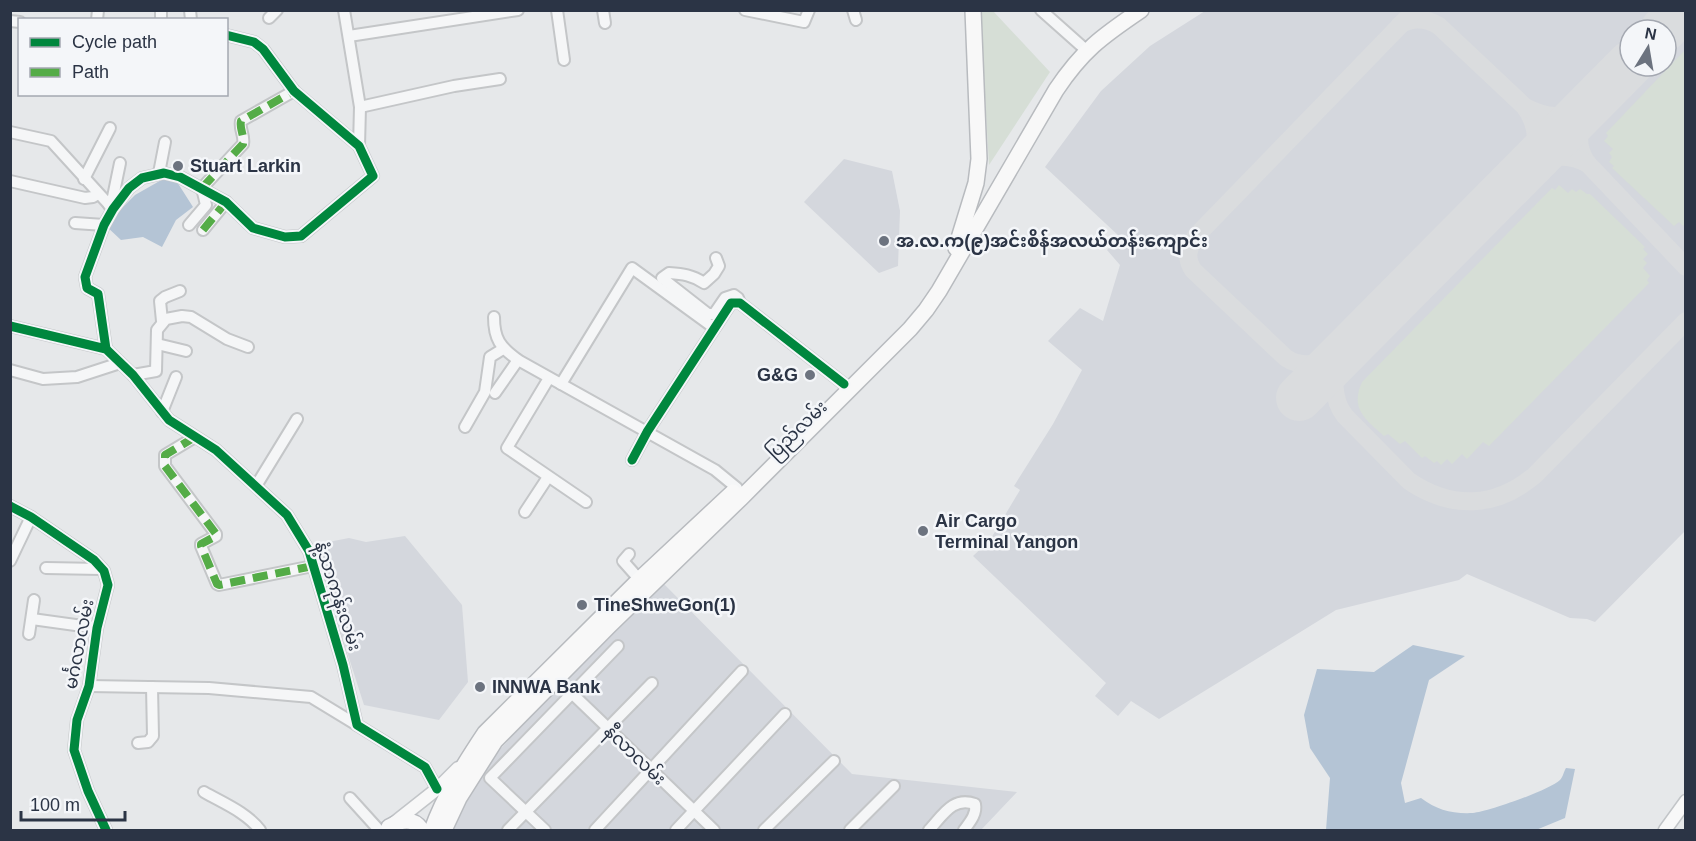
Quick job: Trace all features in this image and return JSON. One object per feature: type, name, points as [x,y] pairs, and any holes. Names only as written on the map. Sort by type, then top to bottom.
[{"type":"highway","points":[[956,248],[976,183],[979,159],[973,10]]},
{"type":"highway","name":"ပြည်လမ်း","points":[[432,831],[446,791],[485,733],[639,579],[737,488],[918,309],[934,287],[1048,83],[1099,26],[1123,10]]},
{"type":"highway","name":"ပြည်လမ်း","points":[[444,831],[446,791],[915,323],[939,291],[1082,47],[1141,10]]},
{"type":"highway","points":[[384,829],[399,821],[408,820],[418,825],[422,831]]},
{"type":"main road","name":"ပြည်လမ်း","points":[[468,758],[495,741]]},
{"type":"main road","points":[[384,829],[446,791]]},
{"type":"main road","points":[[1665,831],[1686,801]]},
{"type":"main road","points":[[1673,831],[1686,812]]},
{"type":"street","points":[[344,10],[360,107],[359,146]]},
{"type":"street","points":[[349,36],[518,10]]},
{"type":"street","points":[[557,10],[564,60]]},
{"type":"street","points":[[603,10],[605,23]]},
{"type":"street","points":[[745,10],[804,22],[809,10]]},
{"type":"street","points":[[1041,10],[1082,47]]},
{"type":"street","points":[[111,207],[142,178],[159,173],[172,173],[226,202],[253,228],[285,237],[301,236],[373,176],[359,146],[294,91],[263,49],[254,42],[228,36]]},
{"type":"street","points":[[360,107],[500,79]]},
{"type":"street","points":[[202,188],[243,144],[241,121],[294,91]]},
{"type":"street","points":[[84,180],[110,128]]},
{"type":"street","points":[[10,132],[51,141],[84,180],[111,207]]},
{"type":"street","points":[[159,173],[165,141]]},
{"type":"street","points":[[10,326],[106,349],[98,294],[87,288],[85,277],[111,207],[120,163]]},
{"type":"street","points":[[10,181],[85,198],[98,194]]},
{"type":"street","points":[[189,225],[206,205],[202,188]]},
{"type":"street","points":[[203,230],[226,202]]},
{"type":"street","points":[[75,223],[104,225]]},
{"type":"street","points":[[716,258],[718,266],[714,274],[704,283],[686,274],[669,273],[662,279],[708,314],[714,314],[725,298],[734,295],[740,303],[844,384]]},
{"type":"street","points":[[561,384],[632,268],[713,327]]},
{"type":"street","points":[[133,375],[156,371],[157,330],[162,321],[160,301],[180,291]]},
{"type":"street","points":[[632,460],[713,327],[731,303],[740,303]]},
{"type":"street","points":[[162,321],[187,316],[227,339],[248,347]]},
{"type":"street","points":[[494,317],[494,332],[503,349],[518,360],[714,470],[737,488]]},
{"type":"street","points":[[157,344],[186,351]]},
{"type":"street","name":"နံ့သာကုန်းလမ်း","points":[[106,349],[133,375],[169,420],[216,450],[287,515],[309,551],[343,665],[357,725]]},
{"type":"street","points":[[465,427],[484,392],[490,357],[503,349]]},
{"type":"street","points":[[495,393],[518,360]]},
{"type":"street","points":[[10,370],[43,379],[77,377],[120,363]]},
{"type":"street","points":[[162,412],[176,377]]},
{"type":"street","points":[[549,378],[507,448],[586,502]]},
{"type":"street","points":[[256,486],[297,419]]},
{"type":"street","points":[[195,437],[165,455],[165,466],[216,534],[201,546],[217,584],[313,566]]},
{"type":"street","points":[[525,512],[548,477]]},
{"type":"street","points":[[10,506],[31,517],[94,560],[101,569]]},
{"type":"street","points":[[10,561],[31,517]]},
{"type":"street","points":[[629,554],[624,561],[639,579]]},
{"type":"street","points":[[46,568],[101,569]]},
{"type":"street","name":"မင်္ဂလာလမ်း","points":[[101,569],[108,585],[97,628],[89,686],[76,720],[74,750],[88,791],[106,831]]},
{"type":"street","points":[[29,634],[34,600]]},
{"type":"street","points":[[32,619],[97,628]]},
{"type":"street","points":[[545,831],[490,778],[618,646]]},
{"type":"street","points":[[595,831],[742,671]]},
{"type":"street","name":"နီလာလမ်း","points":[[556,679],[714,831]]},
{"type":"street","points":[[508,831],[652,683]]},
{"type":"street","points":[[89,686],[209,688],[311,697],[425,767],[446,791]]},
{"type":"street","points":[[138,743],[148,742],[153,736],[152,687]]},
{"type":"street","points":[[676,831],[785,714]]},
{"type":"street","points":[[764,831],[834,761]]},
{"type":"street","points":[[850,831],[894,786]]},
{"type":"street","points":[[204,792],[238,811],[254,823],[260,831]]},
{"type":"street","points":[[350,798],[384,829]]},
{"type":"street","points":[[929,831],[949,808],[957,802],[966,800],[975,804],[976,807],[975,814],[964,831]]},
{"type":"shaded area","points":[[980,11],[993,11],[1050,72],[989,165]]},
{"type":"shaded area","points":[[1205,11],[1685,11],[1685,531],[1595,622],[1570,618],[1467,574],[1459,580],[1336,610],[1159,719],[1131,701],[1118,716],[1095,696],[1106,683],[973,556],[990,540],[1020,490],[1014,486],[1053,424],[1082,370],[1048,341],[1080,308],[1103,321],[1120,265],[1107,250],[1120,237],[1045,167],[1101,91],[1150,46]]},
{"type":"shaded area","points":[[1685,50],[1685,224],[1683,226],[1679,222],[1674,226],[1612,168],[1614,166],[1609,162],[1612,157],[1609,153],[1613,149],[1604,141],[1608,136],[1606,133],[1658,78],[1678,78],[1678,57]]},
{"type":"shaded area","points":[[844,159],[892,171],[900,211],[898,266],[879,273],[804,202]]},
{"type":"shaded area","points":[[1559,185],[1568,193],[1572,189],[1576,192],[1580,189],[1590,194],[1645,247],[1643,249],[1648,254],[1643,259],[1647,263],[1643,268],[1650,276],[1647,280],[1649,283],[1489,446],[1483,442],[1467,459],[1462,454],[1452,464],[1447,459],[1441,465],[1425,456],[1422,458],[1405,441],[1400,444],[1388,434],[1384,436],[1361,413],[1358,399],[1362,382],[1552,188],[1555,190]]},
{"type":"shaded area","points":[[405,536],[462,605],[468,682],[439,720],[364,705],[313,545],[349,538],[366,542]]},
{"type":"shaded area","points":[[661,581],[852,774],[1017,792],[981,830],[451,830],[464,795],[490,760]]},
{"type":"water","points":[[172,174],[193,207],[176,220],[162,247],[143,237],[121,240],[105,225],[135,195]]},
{"type":"water","points":[[1413,645],[1465,656],[1429,680],[1401,783],[1405,803],[1421,798],[1433,806],[1452,812],[1480,812],[1544,789],[1560,780],[1566,768],[1575,769],[1565,818],[1536,830],[1326,830],[1330,778],[1310,748],[1304,715],[1317,669],[1374,672]]},
{"type":"taxiway","points":[[1340,356],[1313,364],[1299,363],[1286,358],[1193,270],[1188,253],[1196,236],[1415,10]]},
{"type":"taxiway","points":[[1400,25],[1420,20],[1439,26],[1525,107],[1533,122],[1536,137],[1536,145],[1528,169]]},
{"type":"taxiway","points":[[1525,107],[1549,116],[1557,116],[1589,106]]},
{"type":"taxiway","points":[[1588,164],[1581,150],[1579,135],[1589,106]]},
{"type":"taxiway","points":[[1529,167],[1558,157],[1573,158],[1588,164],[1686,267]]},
{"type":"taxiway","points":[[1340,356],[1335,387],[1338,403],[1345,416],[1409,481],[1441,497],[1457,501],[1474,501],[1505,494],[1535,475],[1686,321]]},
{"type":"runway","points":[[1674,18],[1682,10]]},
{"type":"runway","points":[[1299,398],[1618,76]]},
{"type":"marked path","points":[[202,188],[243,144],[241,121],[294,91]]},
{"type":"marked path","points":[[203,230],[226,202]]},
{"type":"marked path","points":[[195,437],[165,455],[165,466],[216,534],[201,546],[217,584],[313,566]]},
{"type":"cycle path","points":[[106,349],[98,294],[87,288],[85,277],[104,225],[113,209],[129,188],[142,178],[164,173],[180,177],[226,202],[253,228],[285,237],[301,236],[373,176],[359,146],[294,91],[263,49],[254,42],[228,36]]},
{"type":"cycle path","points":[[632,460],[647,432],[731,303],[740,303],[844,384]]},
{"type":"cycle path","points":[[10,326],[106,349],[133,375],[169,420],[216,450],[287,515],[309,551],[343,665],[357,725],[425,767],[437,789]]},
{"type":"cycle path","points":[[10,506],[31,517],[94,560],[104,571],[108,585],[97,628],[89,686],[77,720],[74,750],[88,791],[106,830]]},
{"type":"place","name":"Stuart Larkin","points":[[178,166]]},
{"type":"place","name":"အ.လ.က(၉)အင်းစိန်အလယ်တန်းကျောင်း","points":[[884,241]]},
{"type":"place","name":"G&G","points":[[810,375]]},
{"type":"place","name":"Air Cargo Terminal Yangon","points":[[923,531]]},
{"type":"place","name":"TineShweGon(1)","points":[[582,605]]},
{"type":"place","name":"INNWA Bank","points":[[480,687]]}]
